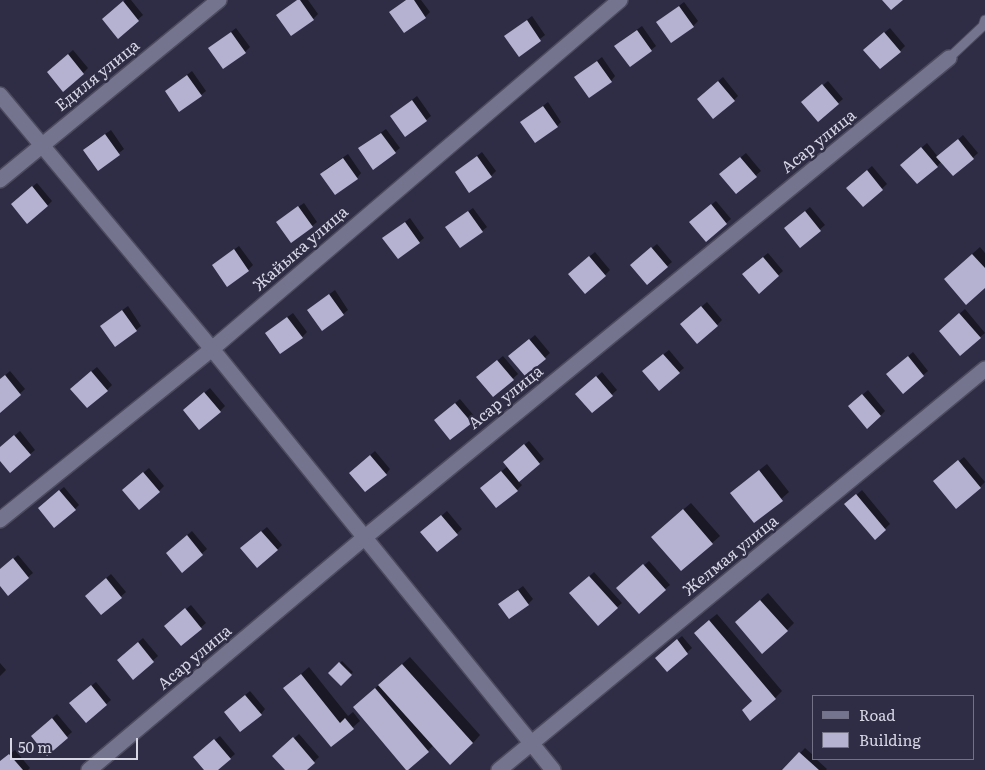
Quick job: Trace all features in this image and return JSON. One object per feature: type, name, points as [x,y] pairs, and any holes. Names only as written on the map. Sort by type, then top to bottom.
[{"type":"street","name":"Едиля улица","points":[[0,180],[219,0]]},
{"type":"street","name":"Жайыка улица","points":[[0,520],[212,349],[620,0]]},
{"type":"street","name":"Асар улица","points":[[89,770],[364,538],[949,58]]},
{"type":"street","points":[[0,95],[212,349],[553,770]]},
{"type":"street","name":"Желмая улица","points":[[499,770],[985,369]]},
{"type":"lane","points":[[949,58],[983,26],[985,20]]},
{"type":"building","points":[[297,0],[300,0],[314,20],[291,36],[276,15]]},
{"type":"building","points":[[406,0],[414,0],[426,18],[404,33],[389,12]]},
{"type":"building","points":[[882,0],[903,0],[891,10]]},
{"type":"building","points":[[123,1],[139,21],[118,39],[102,19]]},
{"type":"building","points":[[679,6],[694,27],[671,43],[656,22]]},
{"type":"building","points":[[527,20],[541,41],[519,57],[504,36]]},
{"type":"building","points":[[637,30],[652,51],[630,67],[614,46]]},
{"type":"building","points":[[231,32],[246,53],[223,69],[208,48]]},
{"type":"building","points":[[884,32],[901,52],[880,69],[863,50]]},
{"type":"building","points":[[68,54],[84,74],[63,92],[47,72]]},
{"type":"building","points":[[597,61],[612,82],[589,98],[574,77]]},
{"type":"building","points":[[187,75],[202,96],[179,112],[165,91]]},
{"type":"building","points":[[718,81],[735,101],[713,119],[697,99]]},
{"type":"building","points":[[822,84],[839,104],[818,122],[801,102]]},
{"type":"building","points":[[412,100],[427,121],[405,137],[390,116]]},
{"type":"building","points":[[543,106],[558,127],[535,143],[520,122]]},
{"type":"building","points":[[381,133],[396,153],[373,170],[358,148]]},
{"type":"building","points":[[105,134],[120,155],[98,171],[83,150]]},
{"type":"building","points":[[958,139],[974,159],[953,176],[936,157]]},
{"type":"building","points":[[921,147],[938,167],[917,184],[900,165]]},
{"type":"building","points":[[477,156],[492,177],[469,193],[455,172]]},
{"type":"building","points":[[740,157],[757,177],[736,194],[719,174]]},
{"type":"building","points":[[343,158],[358,179],[335,195],[320,174]]},
{"type":"building","points":[[867,170],[883,190],[863,207],[846,188]]},
{"type":"building","points":[[32,186],[48,206],[27,224],[11,204]]},
{"type":"building","points":[[711,204],[727,224],[706,242],[689,222]]},
{"type":"building","points":[[298,206],[313,227],[291,243],[276,222]]},
{"type":"building","points":[[468,211],[483,232],[460,248],[445,227]]},
{"type":"building","points":[[805,211],[821,231],[800,248],[784,228]]},
{"type":"building","points":[[405,222],[420,243],[398,259],[382,238]]},
{"type":"building","points":[[651,247],[668,267],[647,285],[630,265]]},
{"type":"building","points":[[234,249],[249,271],[227,287],[212,265]]},
{"type":"building","points":[[972,254],[985,268],[985,288],[966,305],[944,279]]},
{"type":"building","points":[[589,256],[606,276],[585,294],[568,274]]},
{"type":"building","points":[[763,257],[779,276],[759,294],[742,274]]},
{"type":"building","points":[[329,294],[344,315],[322,331],[307,310]]},
{"type":"building","points":[[701,306],[718,326],[697,344],[680,324]]},
{"type":"building","points":[[122,310],[137,331],[115,347],[100,326]]},
{"type":"building","points":[[959,313],[981,338],[960,356],[939,331]]},
{"type":"building","points":[[287,317],[303,338],[280,354],[265,333]]},
{"type":"building","points":[[529,339],[546,359],[525,376],[508,356]]},
{"type":"building","points":[[663,354],[680,373],[659,391],[642,371]]},
{"type":"building","points":[[908,356],[924,376],[903,394],[886,374]]},
{"type":"building","points":[[497,360],[514,380],[493,397],[476,377]]},
{"type":"building","points":[[91,371],[108,391],[87,408],[70,389]]},
{"type":"building","points":[[5,375],[21,395],[0,413],[0,379]]},
{"type":"building","points":[[596,376],[613,396],[592,413],[575,394]]},
{"type":"building","points":[[204,392],[221,412],[199,430],[183,410]]},
{"type":"building","points":[[862,394],[881,416],[867,429],[848,406]]},
{"type":"building","points":[[455,403],[472,423],[450,440],[434,420]]},
{"type":"building","points":[[14,435],[31,455],[10,473],[0,461],[0,447]]},
{"type":"building","points":[[524,444],[540,464],[519,482],[503,462]]},
{"type":"building","points":[[370,455],[387,475],[365,492],[349,473]]},
{"type":"building","points":[[958,460],[981,488],[956,509],[933,481]]},
{"type":"building","points":[[759,470],[783,501],[754,523],[730,493]]},
{"type":"building","points":[[501,471],[518,491],[496,508],[480,488]]},
{"type":"building","points":[[143,472],[160,492],[139,510],[122,490]]},
{"type":"building","points":[[59,490],[76,510],[54,528],[38,508]]},
{"type":"building","points":[[856,494],[886,530],[875,540],[844,504]]},
{"type":"building","points":[[683,509],[713,544],[681,571],[651,537]]},
{"type":"building","points":[[441,515],[458,535],[437,552],[420,532]]},
{"type":"building","points":[[261,531],[278,550],[257,568],[240,548]]},
{"type":"building","points":[[187,535],[203,555],[182,573],[166,553]]},
{"type":"building","points":[[13,558],[29,578],[8,596],[0,586],[0,569]]},
{"type":"building","points":[[643,564],[666,590],[639,614],[616,588]]},
{"type":"building","points":[[589,576],[618,608],[598,626],[569,593]]},
{"type":"building","points":[[106,578],[122,598],[101,615],[85,596]]},
{"type":"building","points":[[518,590],[529,605],[509,619],[498,604]]},
{"type":"building","points":[[760,600],[788,631],[762,654],[735,622]]},
{"type":"building","points":[[185,608],[202,629],[181,646],[164,626]]},
{"type":"building","points":[[709,620],[776,699],[750,721],[742,710],[752,701],[694,633]]},
{"type":"building","points":[[677,639],[688,654],[667,672],[655,658]]},
{"type":"building","points":[[138,642],[154,662],[133,680],[117,660]]},
{"type":"building","points":[[339,662],[352,675],[341,686],[328,673]]},
{"type":"building","points":[[402,664],[473,743],[450,765],[378,685]]},
{"type":"building","points":[[301,674],[340,723],[345,718],[354,729],[331,747],[283,688]]},
{"type":"building","points":[[91,685],[107,705],[86,723],[69,703]]},
{"type":"building","points":[[375,688],[429,752],[408,770],[406,770],[353,707]]},
{"type":"building","points":[[245,695],[262,715],[240,732],[224,712]]},
{"type":"building","points":[[52,718],[68,738],[47,756],[31,736]]},
{"type":"building","points":[[293,737],[315,763],[307,770],[285,770],[272,756]]},
{"type":"building","points":[[214,739],[231,759],[218,770],[204,770],[193,757]]},
{"type":"building","points":[[799,752],[819,770],[782,770]]},
{"type":"building","points":[[9,754],[23,770],[0,770],[0,761]]}]
